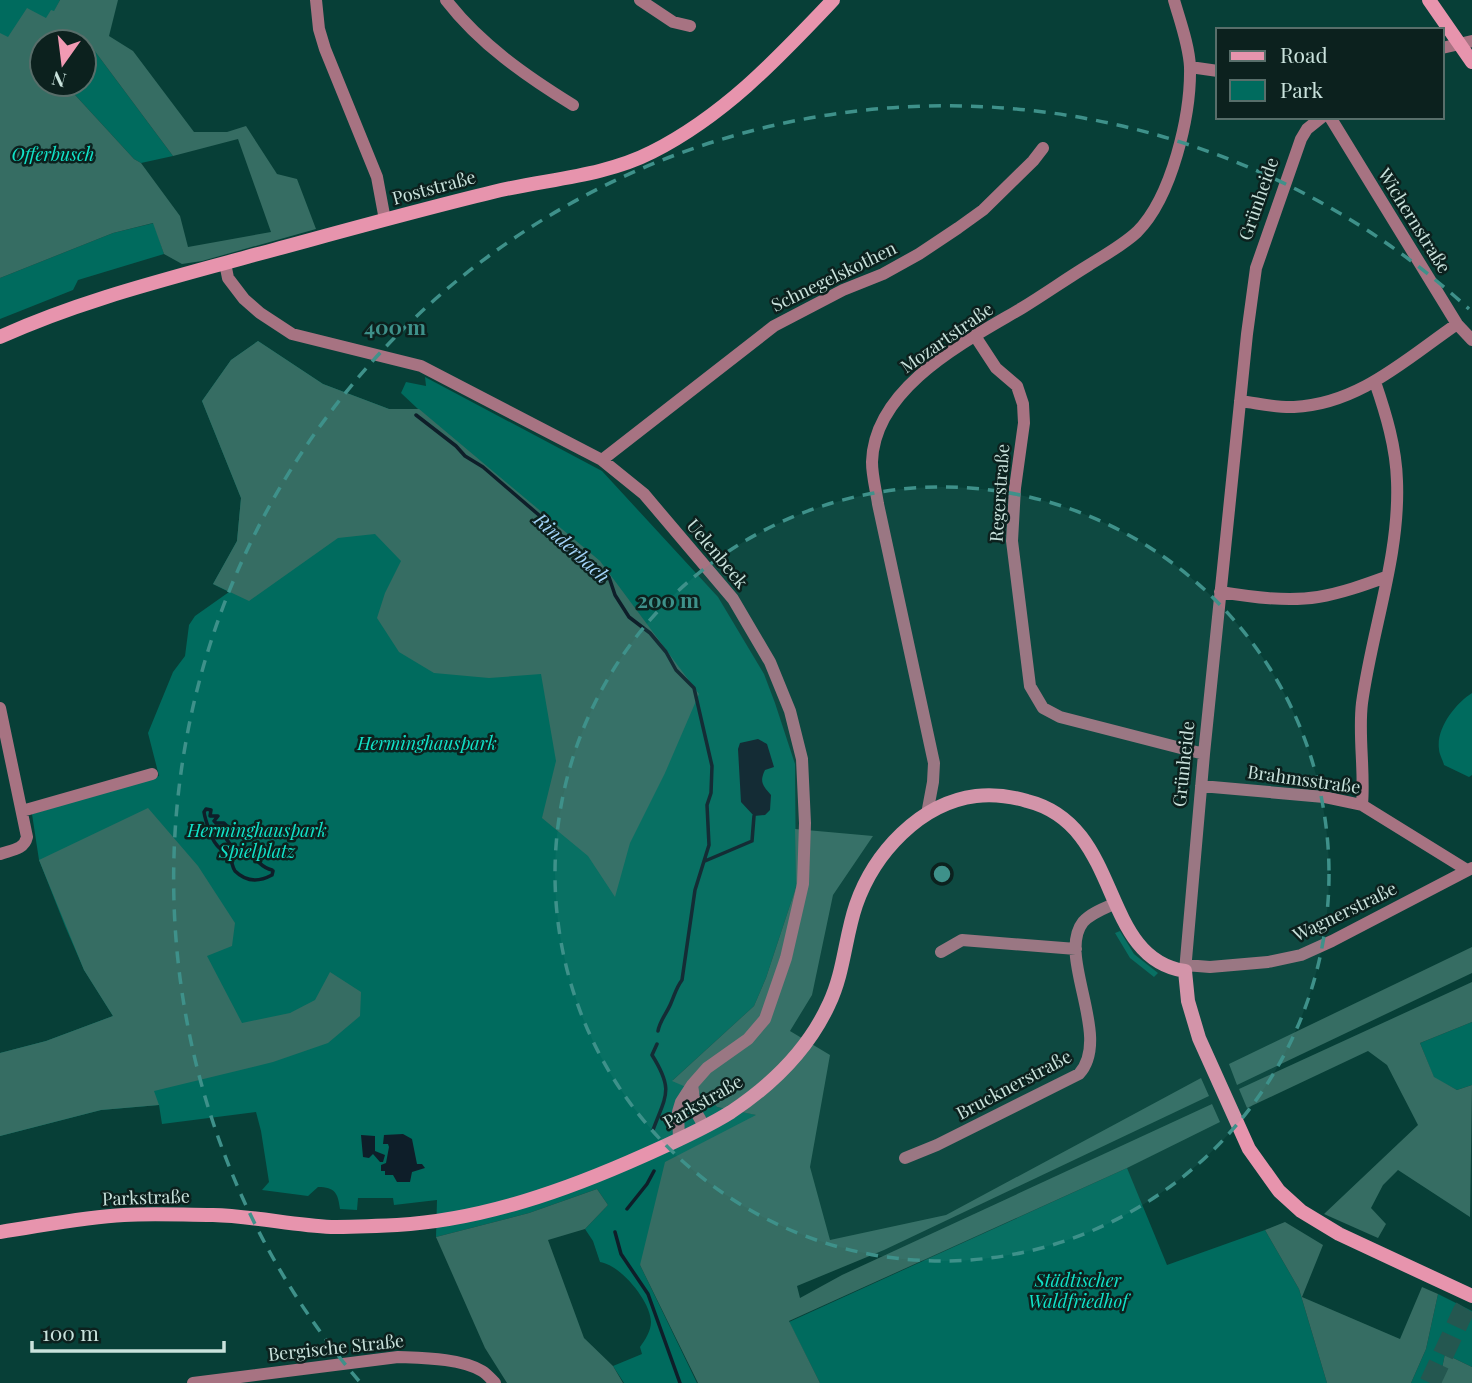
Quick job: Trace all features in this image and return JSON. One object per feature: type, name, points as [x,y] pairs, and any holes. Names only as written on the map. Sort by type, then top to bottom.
[{"type":"street","points":[[316,0],[319,29],[325,50],[377,177],[386,220]]},
{"type":"street","points":[[446,0],[494,51],[573,105]]},
{"type":"street","points":[[640,0],[673,22],[690,26]]},
{"type":"street","name":"Poststraße","points":[[0,337],[79,307],[225,263],[495,191],[629,163],[653,152],[746,89],[833,0]]},
{"type":"street","name":"Mozartstraße","points":[[927,814],[934,764],[878,504],[872,461],[884,419],[914,379],[975,336],[1115,249],[1138,231],[1166,185],[1188,103],[1190,67],[1174,0]]},
{"type":"street","points":[[1429,0],[1465,42],[1472,62]]},
{"type":"street","points":[[1444,47],[1465,42]]},
{"type":"street","points":[[1190,67],[1216,71]]},
{"type":"street","name":"Wichernstraße","points":[[1331,119],[1457,324],[1472,340]]},
{"type":"street","name":"Grünheide","points":[[1303,123],[1256,268],[1201,786],[1185,968],[1188,1001],[1199,1038],[1234,1118],[1249,1149],[1267,1176],[1301,1211],[1339,1234],[1472,1296]]},
{"type":"street","name":"Schnegelskothen","points":[[602,460],[774,326],[843,290],[883,274],[958,228],[983,210],[1043,148]]},
{"type":"street","name":"Uelenbeek","points":[[225,263],[228,278],[244,299],[292,334],[421,366],[602,460],[643,495],[733,599],[754,631],[790,711],[802,760],[805,823],[803,884],[786,958],[765,1019],[748,1039],[719,1059],[692,1085],[678,1112],[679,1139]]},
{"type":"street","points":[[1240,401],[1294,407],[1347,397],[1375,382],[1457,324]]},
{"type":"street","name":"Regerstraße","points":[[975,336],[996,368],[1017,386],[1023,404],[1024,423],[1015,488],[1012,541],[1030,686],[1043,708],[1060,717],[1204,754]]},
{"type":"street","points":[[1362,804],[1362,707],[1393,545],[1397,481],[1389,427],[1375,382]]},
{"type":"street","points":[[1220,592],[1278,598],[1316,597],[1386,577]]},
{"type":"street","points":[[0,708],[27,837],[26,844],[0,853]]},
{"type":"street","points":[[22,811],[152,774]]},
{"type":"street","name":"Brahmsstraße","points":[[1201,786],[1324,797],[1362,804],[1470,869]]},
{"type":"street","name":"Parkstraße","points":[[0,1233],[123,1215],[235,1216],[329,1227],[420,1223],[453,1218],[541,1196],[606,1173],[729,1113],[790,1066],[816,1030],[831,1000],[856,905],[869,876],[888,849],[906,830],[943,804],[960,799],[995,795],[1034,803],[1069,822],[1097,859],[1128,931],[1147,954],[1170,968],[1185,968]]},
{"type":"street","name":"Wagnerstraße","points":[[1185,968],[1268,962],[1301,955],[1332,942],[1470,869]]},
{"type":"street","points":[[941,952],[962,940],[1076,949],[1078,932],[1084,921],[1116,902]]},
{"type":"street","name":"Brucknerstraße","points":[[905,1158],[937,1145],[1079,1074],[1087,1065],[1090,1049],[1088,1022],[1076,949]]},
{"type":"street","points":[[692,1085],[696,1112],[704,1126]]},
{"type":"street","name":"Bergische Straße","points":[[193,1383],[398,1357],[426,1357],[455,1362],[482,1371],[495,1383]]},
{"type":"green space","points":[[0,0],[60,0],[54,12],[72,28],[28,28],[28,98],[38,98],[0,234]]},
{"type":"green space","name":"Offerbusch","points":[[60,0],[118,0],[109,36],[133,51],[194,132],[227,132],[246,126],[277,174],[297,179],[316,229],[202,261],[182,264],[164,254],[153,223],[113,233],[0,278],[0,33],[8,37],[27,8],[46,18],[51,10],[54,11]],"holes":[[[28,28],[98,28],[98,55],[173,156],[238,139],[271,232],[188,247],[180,216],[141,163],[134,159],[78,98],[28,98]]]},
{"type":"green space","points":[[98,55],[173,156],[141,163],[134,159],[78,98],[98,98]]},
{"type":"green space","points":[[154,223],[164,254],[78,280],[73,290],[0,319],[0,278],[113,233]]},
{"type":"green space","name":"Herminghauspark","points":[[258,341],[323,384],[389,409],[418,409],[401,393],[406,382],[426,386],[425,377],[602,471],[718,597],[764,674],[795,764],[796,887],[754,1006],[673,1080],[708,1096],[717,1107],[757,1115],[640,1265],[697,1383],[624,1383],[613,1366],[642,1354],[640,1347],[649,1332],[651,1322],[646,1305],[633,1286],[617,1270],[600,1262],[593,1241],[585,1229],[608,1205],[597,1189],[529,1213],[436,1237],[437,1200],[394,1205],[393,1198],[358,1198],[357,1210],[340,1209],[337,1195],[328,1188],[318,1187],[308,1196],[262,1190],[269,1182],[256,1112],[162,1124],[159,1105],[101,1110],[0,1136],[0,1053],[46,1041],[113,1016],[84,970],[65,926],[39,860],[32,814],[159,776],[148,733],[173,672],[185,656],[189,625],[195,616],[229,592],[213,584],[237,541],[241,498],[202,401],[231,360]]},
{"type":"green space","points":[[258,341],[323,384],[389,409],[419,409],[600,561],[699,694],[665,773],[630,843],[615,897],[588,856],[542,818],[556,761],[541,674],[489,678],[434,673],[399,652],[377,618],[385,593],[401,561],[375,534],[338,538],[249,601],[213,584],[237,541],[241,498],[202,401],[231,360]]},
{"type":"green space","points":[[1472,693],[1472,775],[1469,777],[1444,765],[1439,741],[1448,717]]},
{"type":"green space","points":[[148,808],[198,866],[235,923],[232,946],[207,956],[242,1023],[290,1013],[315,1000],[330,972],[361,992],[360,1016],[328,1043],[273,1062],[154,1091],[159,1105],[101,1110],[0,1136],[0,1053],[46,1041],[113,1016],[84,970],[39,860]]},
{"type":"green space","points":[[795,829],[873,836],[833,895],[812,995],[790,1031],[830,1055],[810,1167],[830,1240],[946,1215],[1201,1078],[1209,1096],[884,1250],[797,1286],[800,1298],[842,1275],[1212,1104],[1220,1122],[1127,1168],[789,1321],[820,1383],[698,1383],[640,1265],[665,1162],[756,1115],[717,1107],[707,1096],[672,1081],[754,1006],[796,887]]},
{"type":"green space","points":[[1120,931],[1134,954],[1158,973],[1154,977],[1130,958],[1115,933]]},
{"type":"green space","points":[[1472,947],[1472,973],[1237,1085],[1229,1064]]},
{"type":"green space","points":[[1472,982],[1472,1022],[1420,1043],[1434,1077],[1457,1090],[1472,1085],[1470,1217],[1398,1170],[1383,1185],[1371,1208],[1386,1224],[1378,1238],[1324,1214],[1418,1125],[1387,1065],[1368,1051],[1247,1108],[1239,1089]]},
{"type":"green space","points":[[1472,1022],[1472,1085],[1457,1090],[1434,1078],[1420,1043]]},
{"type":"green space","name":"Städtischer Waldfriedhof","points":[[1127,1168],[1167,1265],[1265,1230],[1299,1289],[1327,1383],[820,1383],[789,1322]]},
{"type":"green space","points":[[597,1189],[608,1205],[585,1229],[548,1240],[584,1338],[613,1366],[623,1383],[507,1383],[485,1348],[436,1237],[529,1213]]},
{"type":"green space","points":[[1285,1222],[1323,1245],[1302,1297],[1400,1339],[1422,1287],[1438,1294],[1426,1349],[1411,1383],[1327,1383],[1299,1289],[1265,1230]]},
{"type":"green space","points":[[1438,1294],[1472,1311],[1472,1367],[1445,1354],[1439,1383],[1411,1383],[1426,1349]]},
{"type":"green space","points":[[1445,1354],[1472,1367],[1472,1383],[1439,1383]]},
{"type":"water","points":[[758,739],[767,744],[774,767],[765,770],[762,778],[771,795],[770,810],[765,815],[754,816],[741,802],[738,749],[740,743]]},
{"type":"water","points":[[403,1134],[412,1139],[417,1164],[422,1164],[425,1168],[412,1172],[410,1182],[397,1182],[393,1175],[385,1175],[385,1171],[381,1171],[381,1165],[386,1163],[389,1147],[388,1144],[383,1144],[384,1135]]},
{"type":"water","points":[[361,1135],[375,1136],[375,1151],[385,1155],[383,1162],[373,1154],[369,1158],[363,1157]]},
{"type":"waterway","name":"Rinderbach","points":[[416,415],[465,456],[483,467],[609,577],[615,595],[629,617],[650,633],[666,652],[676,670],[694,688],[712,766],[711,793],[707,805],[709,845],[695,890],[682,980],[658,1031]]},
{"type":"waterway","points":[[272,870],[231,845],[225,837],[229,832],[224,828],[227,826],[224,823],[216,823],[214,821],[218,816],[210,816],[211,810],[206,809],[204,812],[213,838],[217,846],[229,856],[235,871],[253,880],[272,875],[273,871]]},
{"type":"waterway","points":[[705,861],[752,841],[754,816]]},
{"type":"waterway","name":"Rinderbach","points":[[653,1130],[666,1092],[663,1077],[652,1055],[657,1044]]},
{"type":"waterway","name":"Rinderbach","points":[[627,1209],[654,1171]]},
{"type":"waterway","name":"Rinderbach","points":[[615,1232],[621,1254],[648,1294],[680,1383]]},
{"type":"tunnel","points":[[1430,1383],[1472,1297]]},
{"type":"park label","name":"Herminghauspark Spielplatz","points":[[257,841]]}]
